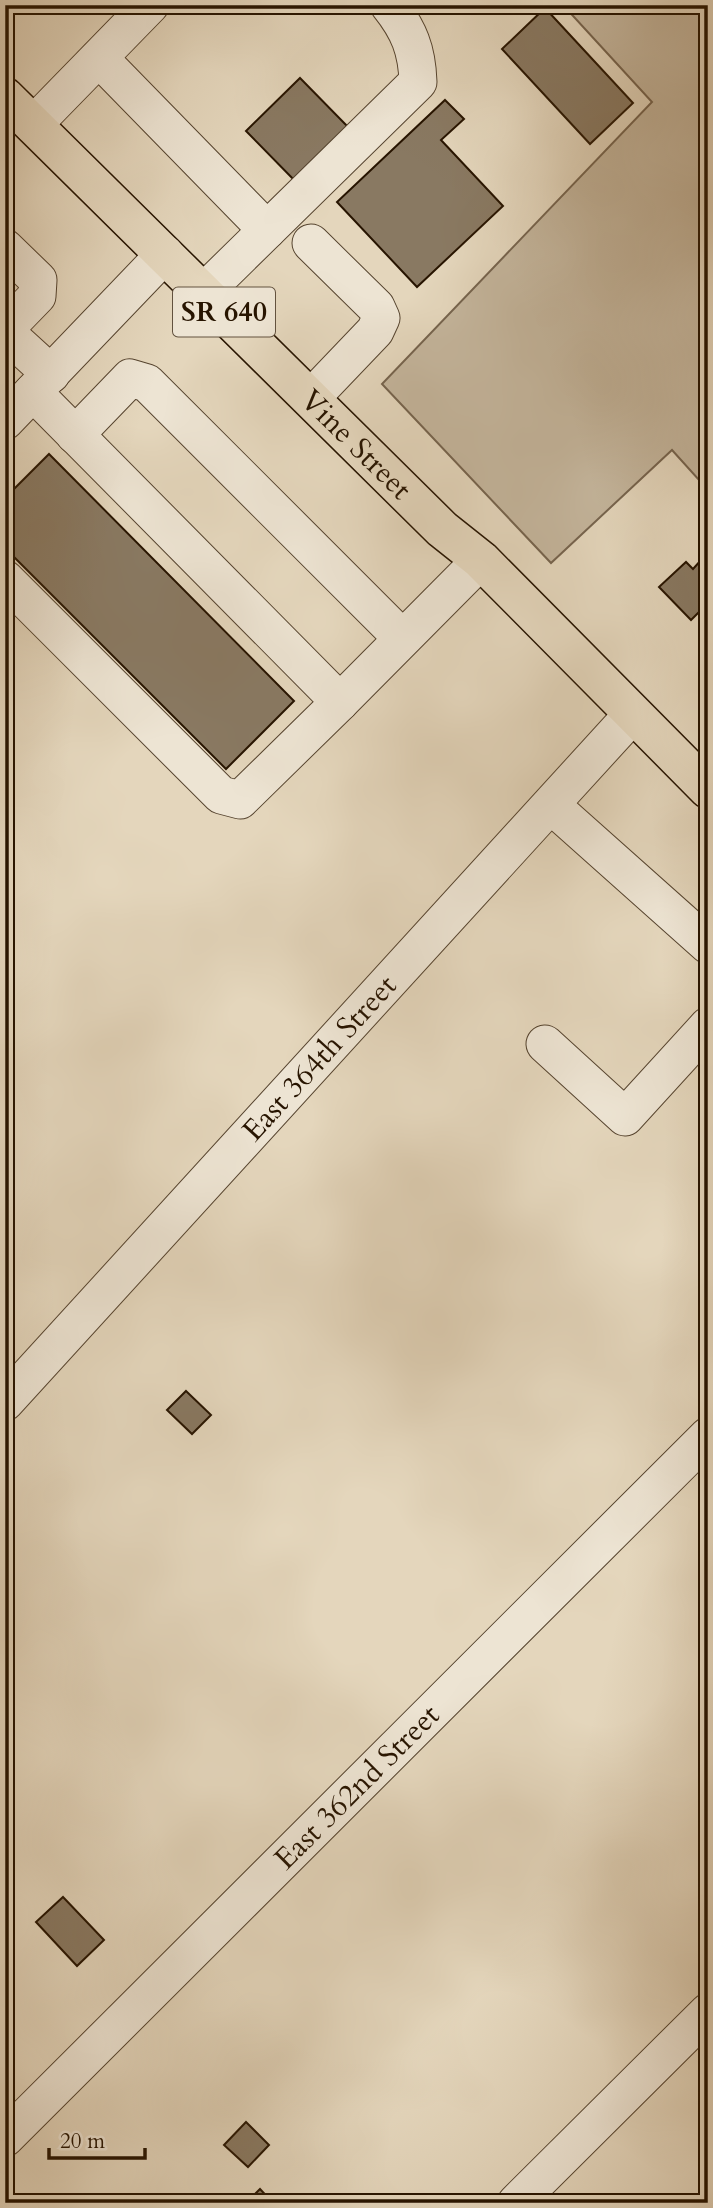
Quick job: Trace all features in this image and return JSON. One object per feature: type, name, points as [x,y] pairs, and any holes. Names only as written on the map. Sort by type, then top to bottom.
[{"type":"main road","name":"Vine Street","points":[[5,97],[442,529],[481,560],[708,789]]},
{"type":"street","points":[[33,125],[150,5]]},
{"type":"street","points":[[204,292],[418,82],[417,54],[410,35],[389,5]]},
{"type":"street","points":[[99,58],[267,230]]},
{"type":"street","points":[[311,243],[376,306],[381,318],[375,331],[311,398]]},
{"type":"street","points":[[5,248],[38,280],[37,296],[5,331],[75,435],[340,702]]},
{"type":"street","points":[[5,421],[165,254]]},
{"type":"street","points":[[75,435],[130,378],[147,383],[402,638]]},
{"type":"street","points":[[5,579],[221,795],[240,800],[481,560]]},
{"type":"street","name":"East 364th Street","points":[[5,1402],[634,715]]},
{"type":"street","points":[[551,804],[708,945]]},
{"type":"street","points":[[545,1044],[625,1117],[708,1026]]},
{"type":"street","name":"East 362nd Street","points":[[5,2138],[708,1436]]},
{"type":"street","points":[[516,2203],[708,2012]]},
{"type":"shaded area","points":[[563,5],[708,5],[708,490],[672,450],[551,563],[382,384],[652,102]]},
{"type":"building","points":[[545,8],[633,103],[590,144],[502,49]]},
{"type":"building","points":[[300,78],[352,131],[299,185],[246,131]]},
{"type":"building","points":[[445,100],[464,119],[441,140],[503,206],[417,287],[337,202]]},
{"type":"building","points":[[49,454],[294,701],[226,769],[5,548],[5,498]]},
{"type":"building","points":[[702,559],[708,565],[708,603],[691,620],[659,587],[686,562],[693,569]]},
{"type":"building","points":[[186,1391],[211,1415],[192,1434],[167,1410]]},
{"type":"building","points":[[63,1897],[104,1940],[77,1966],[36,1922]]},
{"type":"building","points":[[246,2122],[269,2145],[248,2167],[224,2145]]},
{"type":"building","points":[[260,2189],[273,2203],[246,2203]]}]
